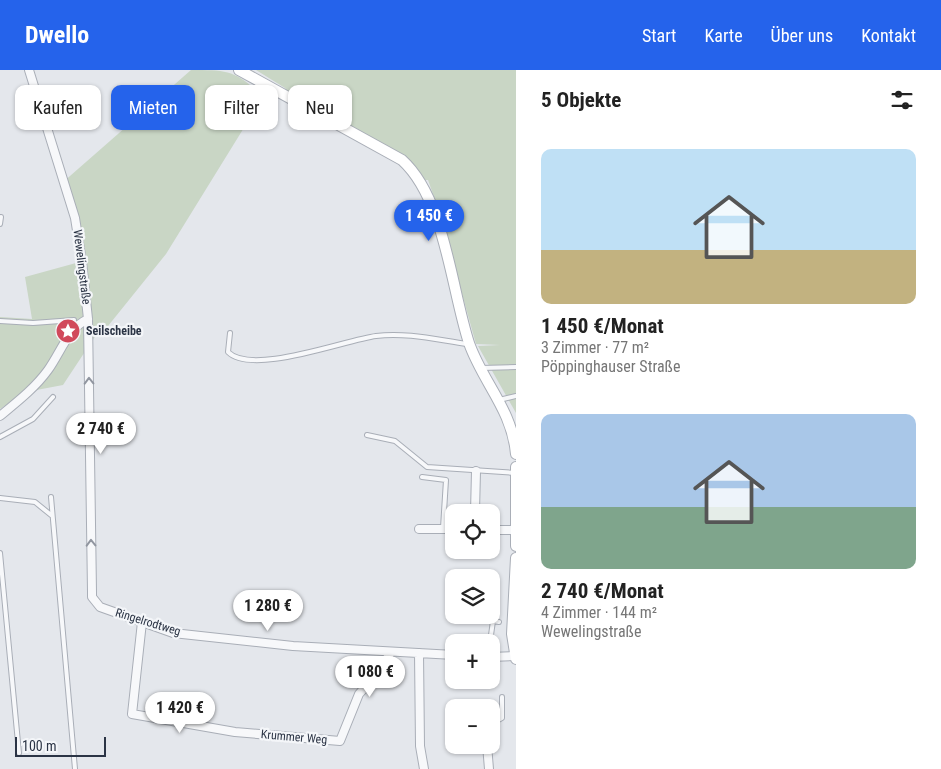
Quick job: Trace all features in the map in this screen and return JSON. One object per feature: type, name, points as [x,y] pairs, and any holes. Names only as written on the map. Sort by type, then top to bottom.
[{"type":"main road","points":[[239,70],[402,160],[411,168],[424,187],[431,205],[469,344],[510,420],[516,454]]},
{"type":"main road","points":[[516,467],[516,546]]},
{"type":"main road","points":[[515,530],[512,537],[510,558],[515,584]]},
{"type":"main road","points":[[516,558],[512,634],[516,658]]},
{"type":"street","name":"Wewelingstraße","points":[[29,70],[76,218],[88,318],[92,592]]},
{"type":"street","points":[[0,416],[29,392],[48,370],[76,324],[88,318]]},
{"type":"street","points":[[475,504],[476,471]]},
{"type":"street","points":[[419,529],[442,529]]},
{"type":"street","points":[[500,530],[515,530]]},
{"type":"street","name":"Ringelrodtweg","points":[[92,592],[92,597],[100,607],[173,633],[293,646],[445,654]]},
{"type":"street","name":"Krummer Weg","points":[[142,622],[132,714],[235,732],[340,741],[359,694],[391,652]]},
{"type":"street","points":[[419,653],[420,746],[424,769]]},
{"type":"street","points":[[500,657],[516,658]]},
{"type":"street","points":[[488,754],[489,769]]},
{"type":"lane","points":[[0,224],[1,217]]},
{"type":"lane","points":[[0,320],[33,323],[74,320]]},
{"type":"lane","points":[[230,333],[228,352],[238,359],[251,361],[281,357],[388,335],[469,344]]},
{"type":"lane","points":[[481,368],[516,367]]},
{"type":"lane","points":[[499,400],[516,396]]},
{"type":"lane","points":[[0,437],[33,419],[54,398]]},
{"type":"lane","points":[[366,435],[395,441],[427,467],[516,473]]},
{"type":"lane","points":[[422,477],[446,480],[442,529]]},
{"type":"lane","points":[[51,497],[51,515],[75,769]]},
{"type":"lane","points":[[0,498],[35,502],[51,515]]},
{"type":"lane","points":[[0,553],[19,753]]},
{"type":"lane","points":[[500,719],[502,718],[502,697]]},
{"type":"green space","points":[[191,70],[222,71],[245,81],[250,85],[205,85],[205,130],[243,130],[166,254],[104,331],[98,332],[63,385],[26,392],[0,409],[0,317],[32,319],[25,277],[76,263],[73,226],[62,183],[123,130],[195,130],[195,85],[174,85]]},
{"type":"green space","points":[[256,70],[516,70],[516,413],[478,346],[500,345],[476,344],[439,211],[428,180],[423,180],[421,175],[348,130],[352,130],[352,85],[288,85],[288,93],[285,88]]},
{"type":"place","name":"Seilscheibe","points":[[68,331]]}]
